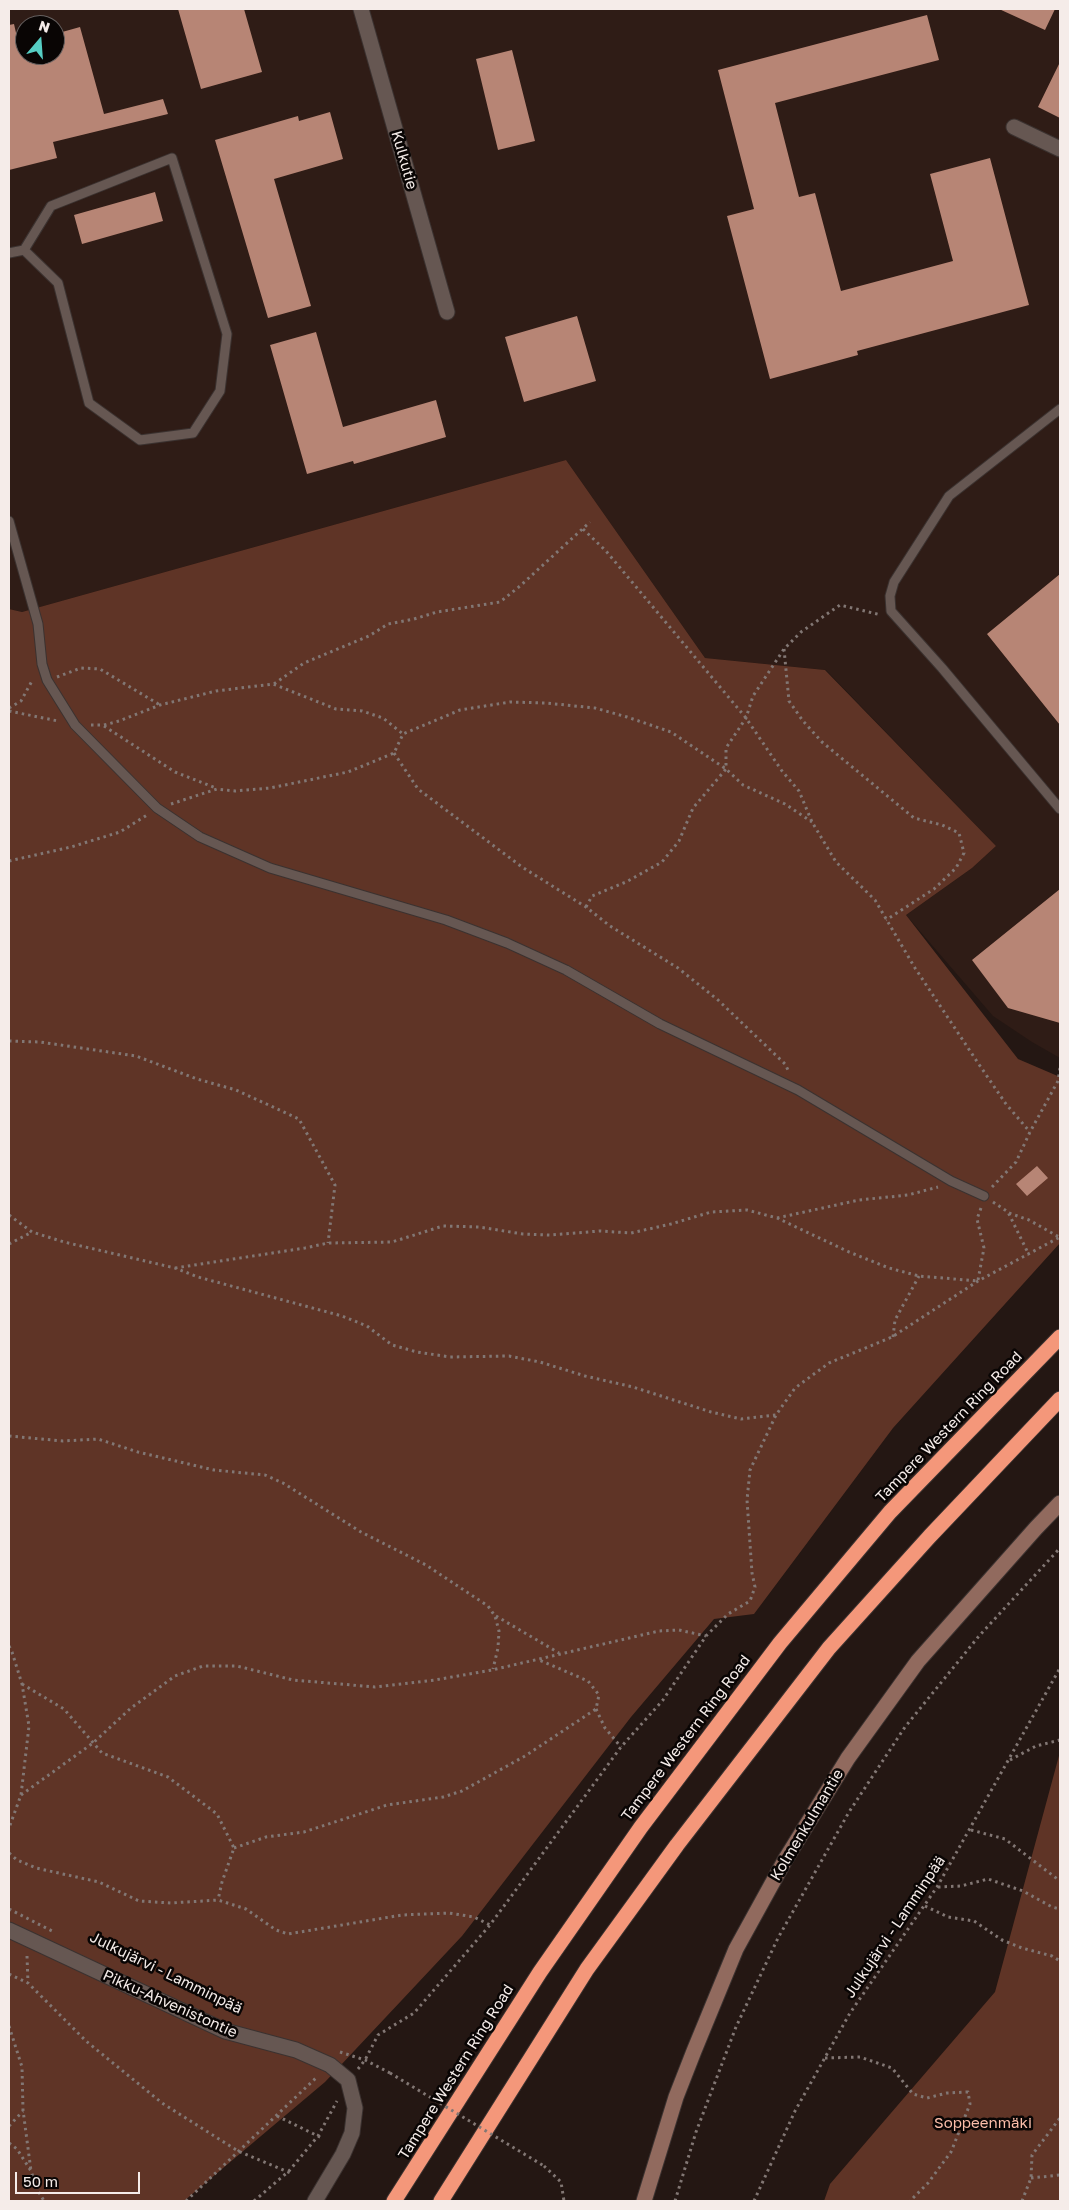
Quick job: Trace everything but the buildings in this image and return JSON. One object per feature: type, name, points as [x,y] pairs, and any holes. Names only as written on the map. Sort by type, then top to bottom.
[{"type":"highway","name":"Tampere Western Ring Road","points":[[394,2201],[540,1972],[641,1827],[780,1642],[890,1512],[1060,1337]]},
{"type":"highway","points":[[442,2199],[587,1969],[677,1844],[829,1648],[930,1536],[1060,1399]]},
{"type":"street","name":"Kulkutie","points":[[361,9],[447,312]]},
{"type":"street","points":[[1014,127],[1060,149]]},
{"type":"street","name":"Kolmenkulmantie","points":[[644,2201],[676,2097],[697,2043],[736,1949],[785,1860],[848,1758],[918,1661],[1060,1503]]},
{"type":"street","name":"Pikku-Ahvenistontie","points":[[9,1930],[225,2031],[296,2050],[330,2064],[348,2080]]},
{"type":"street","points":[[315,2201],[343,2154],[352,2133],[355,2108],[348,2080]]},
{"type":"lane","points":[[9,253],[24,250],[51,206],[172,158],[227,334],[220,391],[193,433],[140,440],[89,403],[58,283],[24,250]]},
{"type":"lane","points":[[1060,409],[949,496],[894,582],[890,596],[891,611],[1060,809]]},
{"type":"lane","points":[[9,521],[38,624],[42,664],[47,680],[75,725],[157,808],[200,837],[270,868],[419,912],[508,943],[566,970],[660,1024],[798,1090],[951,1181],[984,1196]]},
{"type":"path","points":[[9,710],[75,725],[104,725],[120,721],[160,705],[216,691],[274,684],[304,663],[369,636],[388,624],[437,612],[500,602],[590,522]]},
{"type":"path","points":[[582,530],[606,551],[746,718],[782,771],[799,791],[812,822],[836,862],[875,900],[976,1060],[1006,1104],[1030,1132]]},
{"type":"path","points":[[586,907],[592,896],[626,882],[662,862],[679,841],[693,808],[726,769],[726,748],[746,718],[753,696],[784,649],[801,632],[840,605],[897,617]]},
{"type":"path","points":[[784,649],[790,701],[803,721],[822,742],[914,818],[942,825],[959,833],[964,853],[956,868],[934,889],[886,920]]},
{"type":"path","points":[[9,710],[21,701],[42,664]]},
{"type":"path","points":[[47,680],[81,668],[100,669],[160,705]]},
{"type":"path","points":[[274,684],[336,709],[362,711],[383,718],[403,734]]},
{"type":"path","points":[[104,725],[175,772],[217,788],[244,790],[308,782],[348,772],[394,753],[403,734],[460,710],[510,702],[546,703],[595,708],[671,732],[726,769],[743,785],[785,804],[812,822]]},
{"type":"path","points":[[394,753],[418,789],[484,840],[586,907],[610,926],[678,968],[718,1000],[786,1064],[798,1090]]},
{"type":"path","points":[[9,861],[71,847],[120,832],[157,808],[217,788]]},
{"type":"path","points":[[9,1041],[59,1044],[136,1056],[197,1079],[236,1090],[299,1119],[334,1185],[328,1243]]},
{"type":"path","points":[[978,1280],[984,1248],[977,1219],[984,1196],[1016,1162],[1058,1081],[1060,1068]]},
{"type":"path","points":[[777,1218],[859,1200],[928,1191],[951,1181]]},
{"type":"path","points":[[984,1196],[1008,1212],[1029,1220],[1060,1237]]},
{"type":"path","points":[[175,1268],[328,1243],[392,1242],[443,1226],[479,1227],[523,1234],[550,1235],[600,1231],[631,1233],[711,1212],[747,1210],[777,1218],[849,1252],[889,1268],[919,1276],[978,1280]]},
{"type":"path","points":[[1008,1212],[1029,1255]]},
{"type":"path","points":[[9,1215],[32,1232],[64,1242],[175,1268],[198,1277],[342,1316],[367,1326],[392,1345],[417,1352],[450,1357],[509,1356],[540,1362],[584,1376],[633,1387],[741,1419],[776,1415]]},
{"type":"path","points":[[9,1244],[32,1232]]},
{"type":"path","points":[[254,2201],[289,2171],[318,2136],[348,2080],[365,2060],[378,2035],[414,2013],[490,1925],[621,1747],[662,1700],[706,1636],[728,1614],[750,1600],[755,1586],[752,1572],[747,1500],[750,1470],[776,1415],[795,1388],[829,1363],[892,1337],[978,1280],[1029,1255],[1060,1237]]},
{"type":"path","points":[[892,1337],[895,1320],[919,1276]]},
{"type":"path","points":[[9,1436],[63,1441],[98,1439],[138,1452],[214,1470],[265,1475],[283,1483],[361,1532],[426,1565],[488,1606],[495,1616],[499,1631],[498,1648],[492,1670]]},
{"type":"path","points":[[675,2201],[696,2132],[736,2027],[778,1938],[849,1812],[905,1727],[979,1636],[1060,1548]]},
{"type":"path","points":[[495,1616],[560,1653]]},
{"type":"path","points":[[22,1795],[93,1743],[131,1708],[175,1676],[204,1666],[237,1666],[293,1680],[375,1687],[434,1680],[492,1670],[659,1631],[679,1630],[706,1636]]},
{"type":"path","points":[[9,1646],[22,1684],[29,1726],[22,1795],[9,1828]]},
{"type":"path","points":[[536,1659],[588,1681],[599,1695],[596,1709],[605,1728],[621,1747]]},
{"type":"path","name":"Julkujärvi - Lamminpää","points":[[754,2201],[795,2111],[850,2013],[937,1887],[971,1830],[1060,1668]]},
{"type":"path","points":[[22,1684],[64,1709],[102,1753],[168,1777],[200,1799],[217,1814],[234,1848],[218,1900]]},
{"type":"path","points":[[234,1848],[266,1837],[304,1832],[387,1805],[443,1797],[462,1791],[525,1756],[596,1709]]},
{"type":"path","points":[[1008,1761],[1036,1746],[1060,1740]]},
{"type":"path","points":[[971,1830],[1005,1839],[1060,1881]]},
{"type":"path","points":[[9,1853],[17,1860],[36,1868],[99,1882],[139,1901],[171,1903],[218,1900],[246,1909],[276,1930],[288,1934],[361,1920],[411,1914],[449,1913],[474,1917],[490,1925]]},
{"type":"path","points":[[937,1887],[961,1886],[988,1879],[1024,1892],[1052,1908],[1060,1909]]},
{"type":"path","points":[[925,1906],[948,1917],[974,1922],[1002,1940],[1022,1948],[1052,1956],[1060,1961]]},
{"type":"path","points":[[9,1909],[62,1936]]},
{"type":"path","points":[[26,1938],[28,1982]]},
{"type":"path","points":[[9,1974],[28,1982],[86,2041],[162,2103],[238,2152],[293,2174]]},
{"type":"path","points":[[9,2026],[22,2067],[23,2110],[32,2171],[37,2189],[44,2201]]},
{"type":"path","points":[[339,2051],[365,2060],[390,2073],[544,2166],[561,2182],[564,2201]]},
{"type":"path","points":[[825,2058],[860,2056],[892,2068],[913,2094],[927,2098],[948,2092],[968,2092],[970,2104],[951,2152],[928,2183],[910,2201]]},
{"type":"path","points":[[186,2201],[330,2064]]},
{"type":"path","points":[[9,2126],[23,2110]]},
{"type":"path","points":[[277,2116],[322,2138]]},
{"type":"path","points":[[1022,2201],[1031,2178],[1032,2154],[1060,2118]]},
{"type":"path","points":[[9,2143],[16,2149],[32,2171]]},
{"type":"path","points":[[1031,2178],[1060,2175]]},
{"type":"shaded area","points":[[9,9],[1060,9],[1060,1058],[993,1016],[906,915],[972,868],[996,846],[826,670],[705,658],[566,460],[22,612],[9,609]]},
{"type":"green space","points":[[566,460],[705,658],[825,670],[996,846],[972,868],[906,915],[1018,1059],[1060,1077],[1060,1243],[893,1428],[754,1614],[714,1619],[631,1717],[462,1936],[325,2082],[184,2201],[9,2201],[9,609],[22,612]]},
{"type":"green space","name":"Soppeenmäki","points":[[1060,1752],[1060,2201],[824,2201],[830,2184],[995,1992]]}]
